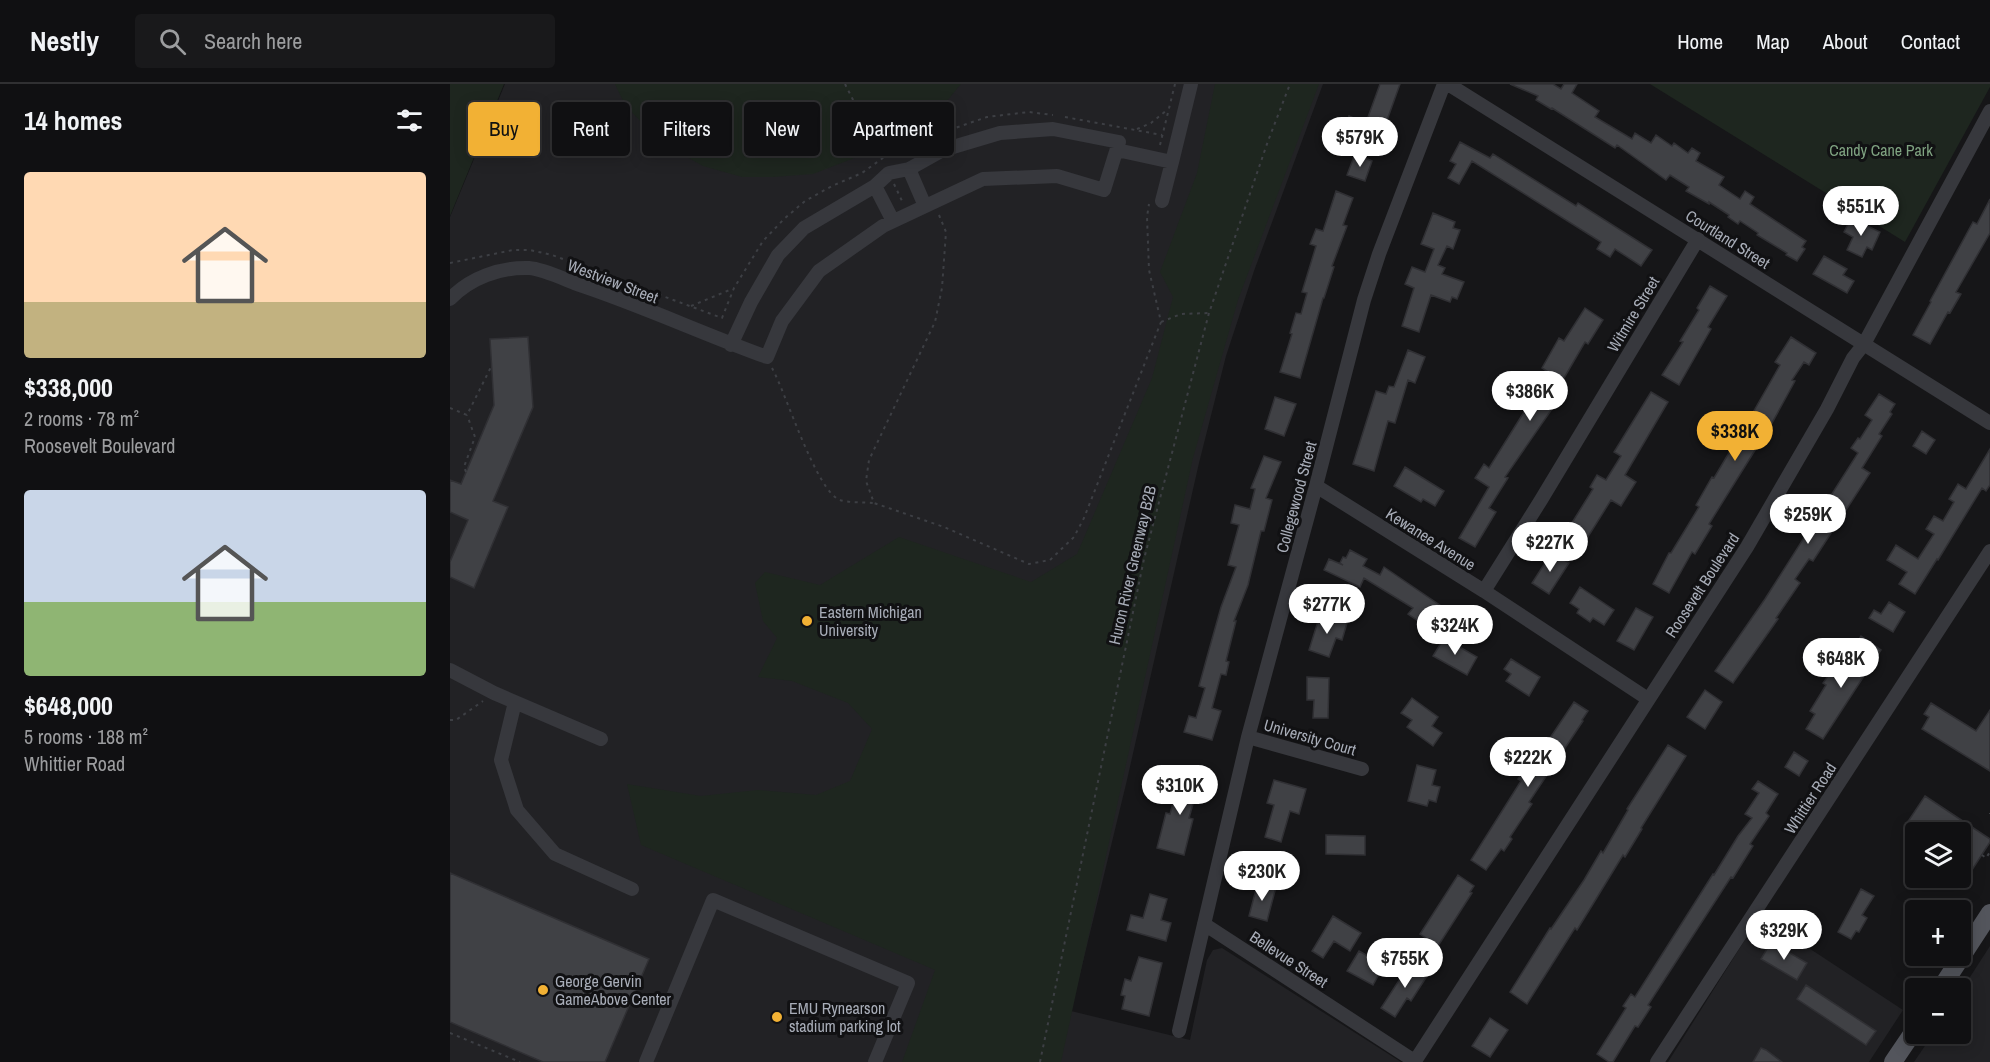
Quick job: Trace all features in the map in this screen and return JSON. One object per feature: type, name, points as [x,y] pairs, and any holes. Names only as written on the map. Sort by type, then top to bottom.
[{"type":"main road","points":[[1948,978],[1990,913]]},
{"type":"main road","points":[[1893,1062],[1905,1044]]},
{"type":"street","points":[[1162,201],[1191,84]]},
{"type":"street","name":"Courtland Street","points":[[1446,84],[1990,423]]},
{"type":"street","name":"Collegewood Street","points":[[1179,1031],[1248,737],[1364,300],[1379,254],[1446,84]]},
{"type":"street","name":"Roosevelt Boulevard","points":[[1416,1062],[1747,547],[1827,409],[1853,358],[1864,344],[1990,111]]},
{"type":"street","points":[[731,345],[751,302],[778,255],[804,228],[875,186],[889,173],[909,169],[943,150],[1000,133],[1053,129],[1119,142],[1104,190],[1057,176],[983,179],[883,226],[819,271],[782,321],[767,357]]},
{"type":"street","points":[[1117,150],[1172,162]]},
{"type":"street","points":[[909,169],[925,207]]},
{"type":"street","points":[[875,186],[893,221]]},
{"type":"street","name":"Witmire Street","points":[[1484,591],[1698,239]]},
{"type":"street","name":"Westview Street","points":[[450,299],[461,287],[491,272],[530,268],[593,289],[731,345],[767,357]]},
{"type":"street","name":"Kewanee Avenue","points":[[1316,486],[1484,591],[1648,699]]},
{"type":"street","name":"Whittier Road","points":[[1657,1062],[1985,570],[1990,551]]},
{"type":"street","points":[[450,670],[494,693],[601,738]]},
{"type":"street","points":[[515,702],[501,760],[517,810],[555,854],[632,889]]},
{"type":"street","name":"University Court","points":[[1248,737],[1362,769]]},
{"type":"street","points":[[646,1062],[712,900],[908,983],[875,1062]]},
{"type":"street","name":"Bellevue Street","points":[[1204,924],[1416,1062]]},
{"type":"path","points":[[845,84],[883,158],[908,214]]},
{"type":"path","name":"Huron River Greenway B2B","points":[[1040,1062],[1144,559],[1209,313],[1290,84]]},
{"type":"path","points":[[1135,130],[1151,123],[1169,108]]},
{"type":"path","points":[[450,263],[513,250],[530,250],[552,255],[722,318],[734,288],[763,241],[784,219],[805,201],[862,172],[883,158],[977,120],[1029,111],[1162,135]]},
{"type":"path","points":[[874,503],[866,481],[869,460],[936,322],[942,288],[946,232],[939,214]]},
{"type":"path","points":[[691,306],[734,288]]},
{"type":"path","points":[[767,357],[779,380],[792,419],[818,474],[829,491],[840,500],[874,503],[944,527],[1029,564],[1050,560],[1074,537],[1084,518],[1161,322],[1181,314],[1209,313]]},
{"type":"path","points":[[466,472],[464,467],[475,437],[467,415],[492,365]]},
{"type":"path","points":[[450,408],[467,415]]},
{"type":"path","points":[[450,720],[456,720],[494,693]]},
{"type":"path","points":[[1982,855],[1986,858],[1990,852]]},
{"type":"path","points":[[450,1033],[520,1062]]},
{"type":"shaded area","name":"Eastern Michigan University","points":[[505,84],[1323,84],[1254,271],[1226,356],[1071,1011],[1190,1040],[1207,960],[1213,950],[1222,948],[1401,1062],[450,1062],[450,217],[475,156],[540,156],[540,102],[498,102]]},
{"type":"shaded area","points":[[1760,916],[1903,1010],[1869,1062],[1668,1062]]},
{"type":"shaded area","points":[[1990,946],[1990,1062],[1914,1062],[1926,1044],[1971,1044],[1969,978]]},
{"type":"green space","points":[[450,84],[504,84],[497,102],[468,102],[468,156],[475,156],[450,216]]},
{"type":"green space","points":[[615,84],[961,84],[946,102],[832,102],[832,156],[859,156],[813,174],[773,177],[742,177],[703,166],[685,156],[732,156],[732,102],[642,102],[642,123],[630,110],[630,102],[624,102]]},
{"type":"green space","points":[[1215,84],[1319,84],[1238,300],[1193,458],[1061,1062],[902,1062],[935,970],[641,845],[627,784],[701,796],[758,790],[816,795],[850,781],[872,729],[848,703],[792,681],[758,677],[777,638],[763,621],[755,583],[765,572],[820,585],[899,537],[1031,582],[1077,554],[1152,378],[1173,297],[1160,272],[1197,173]]},
{"type":"green space","name":"Candy Cane Park","points":[[1650,84],[1990,84],[1990,87],[1905,242]]},
{"type":"building","points":[[1380,84],[1400,84],[1381,137],[1363,131]]},
{"type":"building","points":[[1510,84],[1553,84],[1561,89],[1564,84],[1577,84],[1572,93],[1599,111],[1595,117],[1632,139],[1635,133],[1651,143],[1656,135],[1672,146],[1674,143],[1688,153],[1692,148],[1700,153],[1696,161],[1724,177],[1719,185],[1740,199],[1745,191],[1754,197],[1750,204],[1806,241],[1802,247],[1805,249],[1797,261],[1786,255],[1787,253],[1757,235],[1758,233],[1740,221],[1738,224],[1709,202],[1709,204],[1686,191],[1689,187],[1670,175],[1666,180],[1617,145],[1615,148],[1536,100],[1538,96]]},
{"type":"building","points":[[1349,116],[1363,122],[1357,138],[1343,133]]},
{"type":"building","points":[[1460,142],[1490,158],[1493,154],[1576,206],[1578,203],[1652,250],[1641,266],[1615,249],[1610,257],[1597,249],[1601,242],[1472,161],[1459,184],[1448,178],[1456,164],[1450,161]]},
{"type":"building","points":[[1355,154],[1372,161],[1365,181],[1347,175]]},
{"type":"building","points":[[1336,191],[1353,198],[1343,225],[1347,226],[1332,266],[1334,267],[1300,378],[1280,372],[1296,313],[1301,314],[1307,293],[1302,292],[1316,246],[1310,244],[1316,229],[1323,231]]},
{"type":"building","points":[[1990,199],[1990,233],[1956,292],[1961,294],[1930,344],[1913,335],[1973,222],[1977,224]]},
{"type":"building","points":[[1433,213],[1455,222],[1453,228],[1460,230],[1453,249],[1447,246],[1438,265],[1445,268],[1442,274],[1464,282],[1457,299],[1452,297],[1450,302],[1431,295],[1419,332],[1402,326],[1414,288],[1405,284],[1412,267],[1425,272],[1434,249],[1421,244]]},
{"type":"building","points":[[1851,218],[1880,232],[1872,250],[1867,247],[1862,257],[1847,250],[1853,237],[1844,232]]},
{"type":"building","points":[[1824,256],[1847,269],[1843,275],[1854,281],[1847,293],[1813,274]]},
{"type":"building","points":[[1710,286],[1727,296],[1708,327],[1711,329],[1679,385],[1662,375],[1683,342],[1680,341],[1699,310],[1697,308]]},
{"type":"building","points":[[1585,308],[1603,320],[1588,344],[1585,342],[1557,390],[1563,393],[1505,477],[1508,478],[1489,508],[1496,512],[1475,547],[1459,538],[1489,487],[1475,478],[1484,464],[1489,468],[1525,413],[1550,373],[1542,368],[1559,338],[1564,341]]},
{"type":"building","points":[[528,337],[533,407],[493,501],[508,507],[474,588],[450,577],[450,562],[468,520],[450,512],[450,480],[461,484],[494,405],[490,339]]},
{"type":"building","points":[[1791,337],[1816,353],[1809,365],[1804,362],[1792,380],[1795,381],[1772,423],[1709,524],[1712,526],[1695,554],[1692,552],[1669,593],[1653,584],[1669,553],[1699,507],[1696,505],[1712,477],[1714,478],[1736,441],[1741,444],[1752,426],[1747,423],[1780,365],[1775,362]]},
{"type":"building","points":[[1408,350],[1425,357],[1415,383],[1408,380],[1395,423],[1388,421],[1374,471],[1353,464],[1376,391],[1386,394],[1389,386],[1394,387]]},
{"type":"building","points":[[1651,392],[1668,402],[1625,475],[1636,482],[1621,506],[1611,500],[1586,540],[1568,529],[1593,489],[1590,487],[1597,475],[1606,480],[1621,456],[1614,452]]},
{"type":"building","points":[[1879,394],[1895,404],[1890,412],[1892,414],[1879,434],[1882,436],[1862,468],[1870,473],[1813,561],[1809,559],[1795,579],[1800,583],[1733,683],[1715,671],[1765,599],[1858,453],[1851,448],[1858,438],[1860,439],[1872,420],[1865,415]]},
{"type":"building","points":[[1275,397],[1296,404],[1284,436],[1265,429]]},
{"type":"building","points":[[1922,431],[1935,440],[1926,454],[1913,446]]},
{"type":"building","points":[[1990,449],[1990,485],[1986,491],[1982,488],[1915,594],[1899,584],[1907,572],[1887,560],[1896,545],[1918,559],[1934,534],[1926,529],[1934,516],[1943,521],[1954,502],[1949,499],[1958,484],[1966,489]]},
{"type":"building","points":[[1264,456],[1281,462],[1266,498],[1272,500],[1264,531],[1261,531],[1248,585],[1234,621],[1236,621],[1226,661],[1229,662],[1226,675],[1221,674],[1212,708],[1221,711],[1212,740],[1184,732],[1189,716],[1196,718],[1205,688],[1199,686],[1221,607],[1236,567],[1228,565],[1239,525],[1231,523],[1235,505],[1250,509],[1255,489],[1251,488]]},
{"type":"building","points":[[1405,467],[1444,491],[1435,506],[1423,499],[1421,502],[1394,486]]},
{"type":"building","points":[[1350,550],[1367,559],[1363,566],[1380,575],[1384,567],[1447,610],[1433,631],[1408,614],[1413,608],[1364,578],[1360,587],[1324,570],[1329,559],[1343,565],[1340,563]]},
{"type":"building","points":[[1552,552],[1569,563],[1549,594],[1532,583]]},
{"type":"building","points":[[1580,587],[1614,610],[1604,625],[1593,618],[1590,622],[1577,613],[1579,609],[1570,603]]},
{"type":"building","points":[[1889,602],[1905,612],[1893,632],[1869,618],[1874,610],[1881,614]]},
{"type":"building","points":[[1636,608],[1653,617],[1634,650],[1617,641]]},
{"type":"building","points":[[1320,615],[1347,623],[1342,640],[1336,638],[1329,657],[1309,650]]},
{"type":"building","points":[[1861,636],[1881,650],[1823,739],[1806,729],[1815,714],[1810,711],[1826,685],[1823,683],[1833,669],[1842,675],[1847,669],[1859,651],[1854,647]]},
{"type":"building","points":[[1444,638],[1477,657],[1467,675],[1433,656]]},
{"type":"building","points":[[1511,659],[1540,677],[1529,696],[1506,681],[1511,674],[1504,669]]},
{"type":"building","points":[[1307,677],[1329,678],[1328,718],[1313,718],[1314,700],[1307,700]]},
{"type":"building","points":[[1705,690],[1722,702],[1705,729],[1687,717]]},
{"type":"building","points":[[1412,698],[1438,717],[1432,726],[1442,733],[1433,746],[1407,727],[1412,720],[1401,713]]},
{"type":"building","points":[[1574,702],[1588,711],[1583,721],[1529,802],[1532,804],[1510,837],[1512,839],[1504,851],[1501,849],[1486,870],[1471,860],[1521,781],[1518,779],[1539,748],[1542,750]]},
{"type":"building","points":[[1931,703],[1976,731],[1990,710],[1990,771],[1922,729],[1929,717],[1924,714]]},
{"type":"building","points":[[1668,745],[1686,756],[1625,857],[1623,855],[1577,930],[1575,928],[1527,1004],[1510,992],[1601,851],[1603,853],[1627,809]]},
{"type":"building","points":[[1794,752],[1808,761],[1799,776],[1785,767]]},
{"type":"building","points":[[1417,765],[1436,770],[1432,785],[1440,787],[1436,802],[1429,800],[1427,806],[1408,801]]},
{"type":"building","points":[[1182,771],[1201,776],[1189,818],[1193,819],[1184,855],[1157,848],[1166,813],[1170,814]]},
{"type":"building","points":[[1274,780],[1306,789],[1299,814],[1290,811],[1281,842],[1265,837],[1274,805],[1267,803]]},
{"type":"building","points":[[1758,781],[1778,794],[1766,813],[1769,816],[1750,844],[1753,846],[1733,878],[1731,877],[1648,1005],[1651,1007],[1638,1027],[1635,1026],[1613,1062],[1609,1062],[1597,1054],[1626,1008],[1623,1006],[1631,994],[1635,997],[1713,874],[1752,818],[1745,814],[1759,793],[1752,789]]},
{"type":"building","points":[[1925,796],[1964,822],[1908,822]]},
{"type":"building","points":[[1971,826],[1990,839],[1971,869]]},
{"type":"building","points":[[1326,835],[1365,836],[1365,855],[1326,854]]},
{"type":"building","name":"George Gervin GameAbove Center","points":[[450,873],[649,959],[605,1062],[543,1062],[450,1022]]},
{"type":"building","points":[[1458,875],[1474,886],[1470,892],[1472,893],[1438,946],[1420,934]]},
{"type":"building","points":[[1258,882],[1276,887],[1267,921],[1249,916]]},
{"type":"building","points":[[1861,889],[1874,896],[1862,915],[1867,918],[1859,932],[1856,931],[1851,939],[1838,932]]},
{"type":"building","points":[[1150,894],[1167,899],[1161,920],[1171,923],[1166,941],[1127,930],[1131,915],[1143,918]]},
{"type":"building","points":[[1333,916],[1361,933],[1350,951],[1334,941],[1323,958],[1312,951]]},
{"type":"building","points":[[1771,942],[1807,963],[1797,980],[1761,959]]},
{"type":"building","points":[[1359,951],[1384,965],[1373,985],[1347,971]]},
{"type":"building","points":[[1139,957],[1162,963],[1149,1016],[1122,1009],[1125,996],[1121,995],[1125,979],[1131,981]]},
{"type":"building","points":[[1411,962],[1429,973],[1411,1001],[1407,998],[1395,1017],[1381,1008]]},
{"type":"building","points":[[1806,985],[1876,1031],[1866,1045],[1797,999]]},
{"type":"building","points":[[1490,1018],[1508,1030],[1490,1057],[1472,1046]]},
{"type":"building","points":[[1761,1048],[1766,1050],[1782,1062],[1753,1062]]},
{"type":"place","name":"Eastern Michigan University","points":[[807,621]]},
{"type":"place","name":"George Gervin GameAbove Center","points":[[543,990]]},
{"type":"place","name":"EMU Rynearson stadium parking lot","points":[[777,1017]]}]
